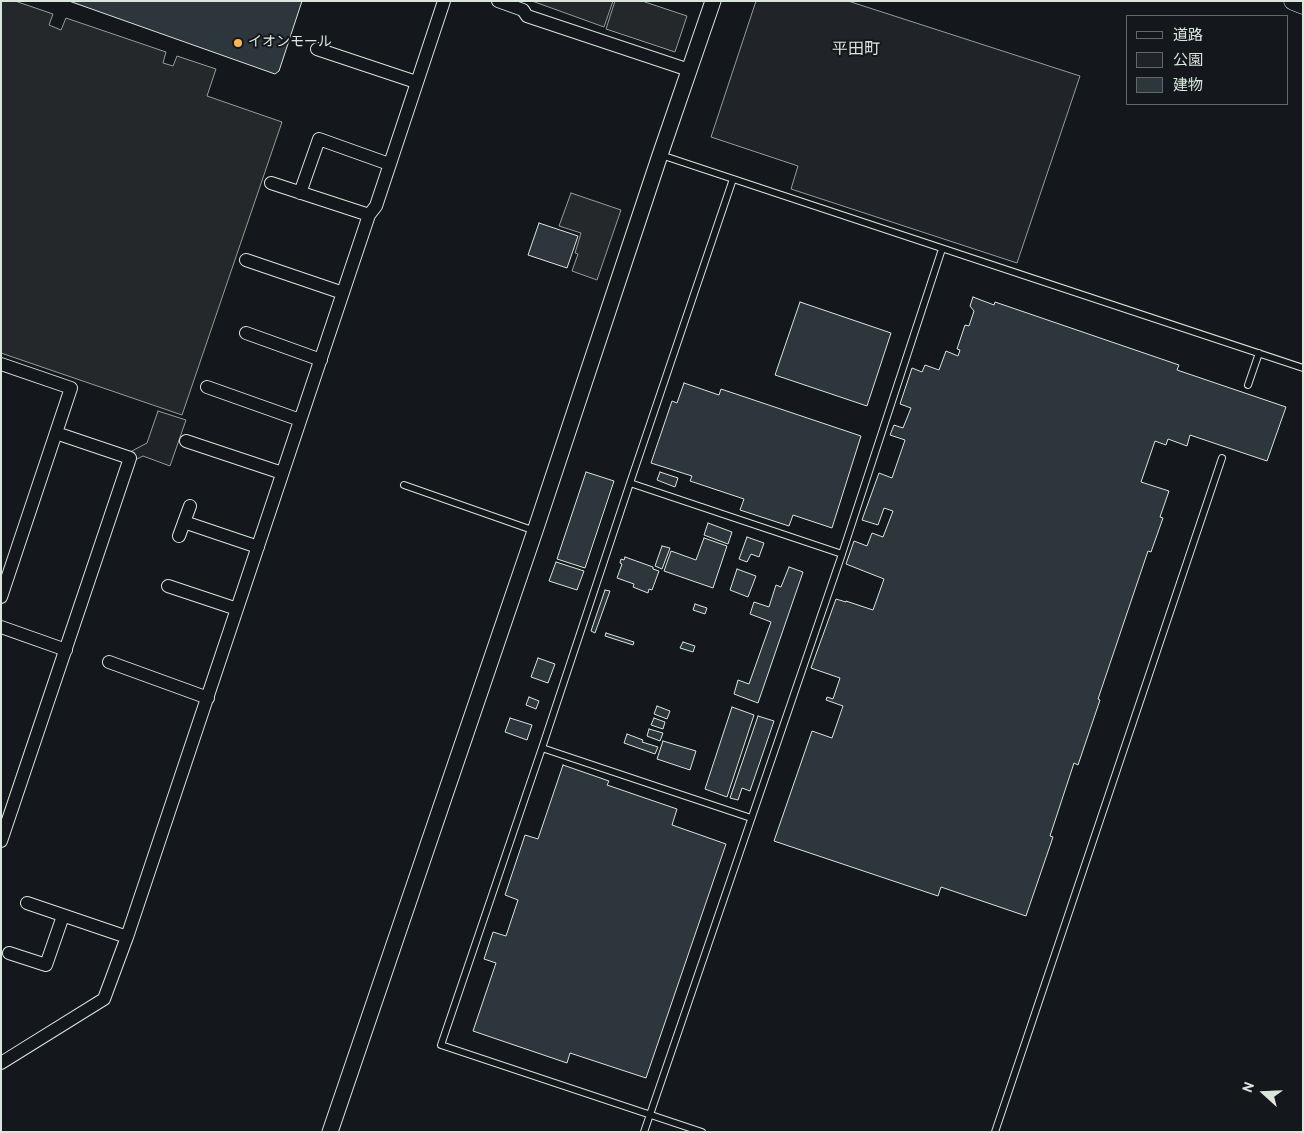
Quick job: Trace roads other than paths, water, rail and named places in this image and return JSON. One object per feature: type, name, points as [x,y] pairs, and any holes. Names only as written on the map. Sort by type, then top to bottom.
[{"type":"main road","points":[[1293,1],[1303,5]]},
{"type":"street","points":[[1,1063],[104,999],[208,698],[369,215],[376,206],[444,1]]},
{"type":"street","points":[[498,1],[523,10],[527,16],[689,70]]},
{"type":"street","points":[[330,1132],[713,1]]},
{"type":"street","points":[[317,49],[416,82]]},
{"type":"street","points":[[300,192],[319,139],[390,164]]},
{"type":"street","points":[[271,183],[369,215]]},
{"type":"street","points":[[246,260],[343,293]]},
{"type":"street","points":[[246,333],[321,360]]},
{"type":"street","points":[[1,364],[71,388],[1,597]]},
{"type":"street","points":[[207,387],[300,420]]},
{"type":"street","points":[[1,842],[130,458],[56,433]]},
{"type":"street","points":[[186,441],[282,473]]},
{"type":"street","points":[[179,536],[190,506]]},
{"type":"street","points":[[184,522],[258,547]]},
{"type":"street","points":[[168,586],[237,609]]},
{"type":"street","points":[[1,627],[66,650]]},
{"type":"street","points":[[109,662],[208,698]]},
{"type":"street","points":[[26,903],[127,937]]},
{"type":"street","points":[[9,953],[46,965],[64,916]]},
{"type":"lane","points":[[660,155],[1303,368]]},
{"type":"lane","points":[[702,1132],[441,1045],[733,180]]},
{"type":"lane","points":[[644,1132],[842,554],[942,249]]},
{"type":"lane","points":[[1248,385],[1259,353]]},
{"type":"lane","points":[[995,1132],[1222,458]]},
{"type":"lane","points":[[630,483],[842,554]]},
{"type":"lane","points":[[404,485],[535,531]]},
{"type":"lane","points":[[542,748],[751,818]]},
{"type":"place","name":"イオンモール","points":[[238,43]]},
{"type":"district","name":"平田町","points":[[856,51]]}]
